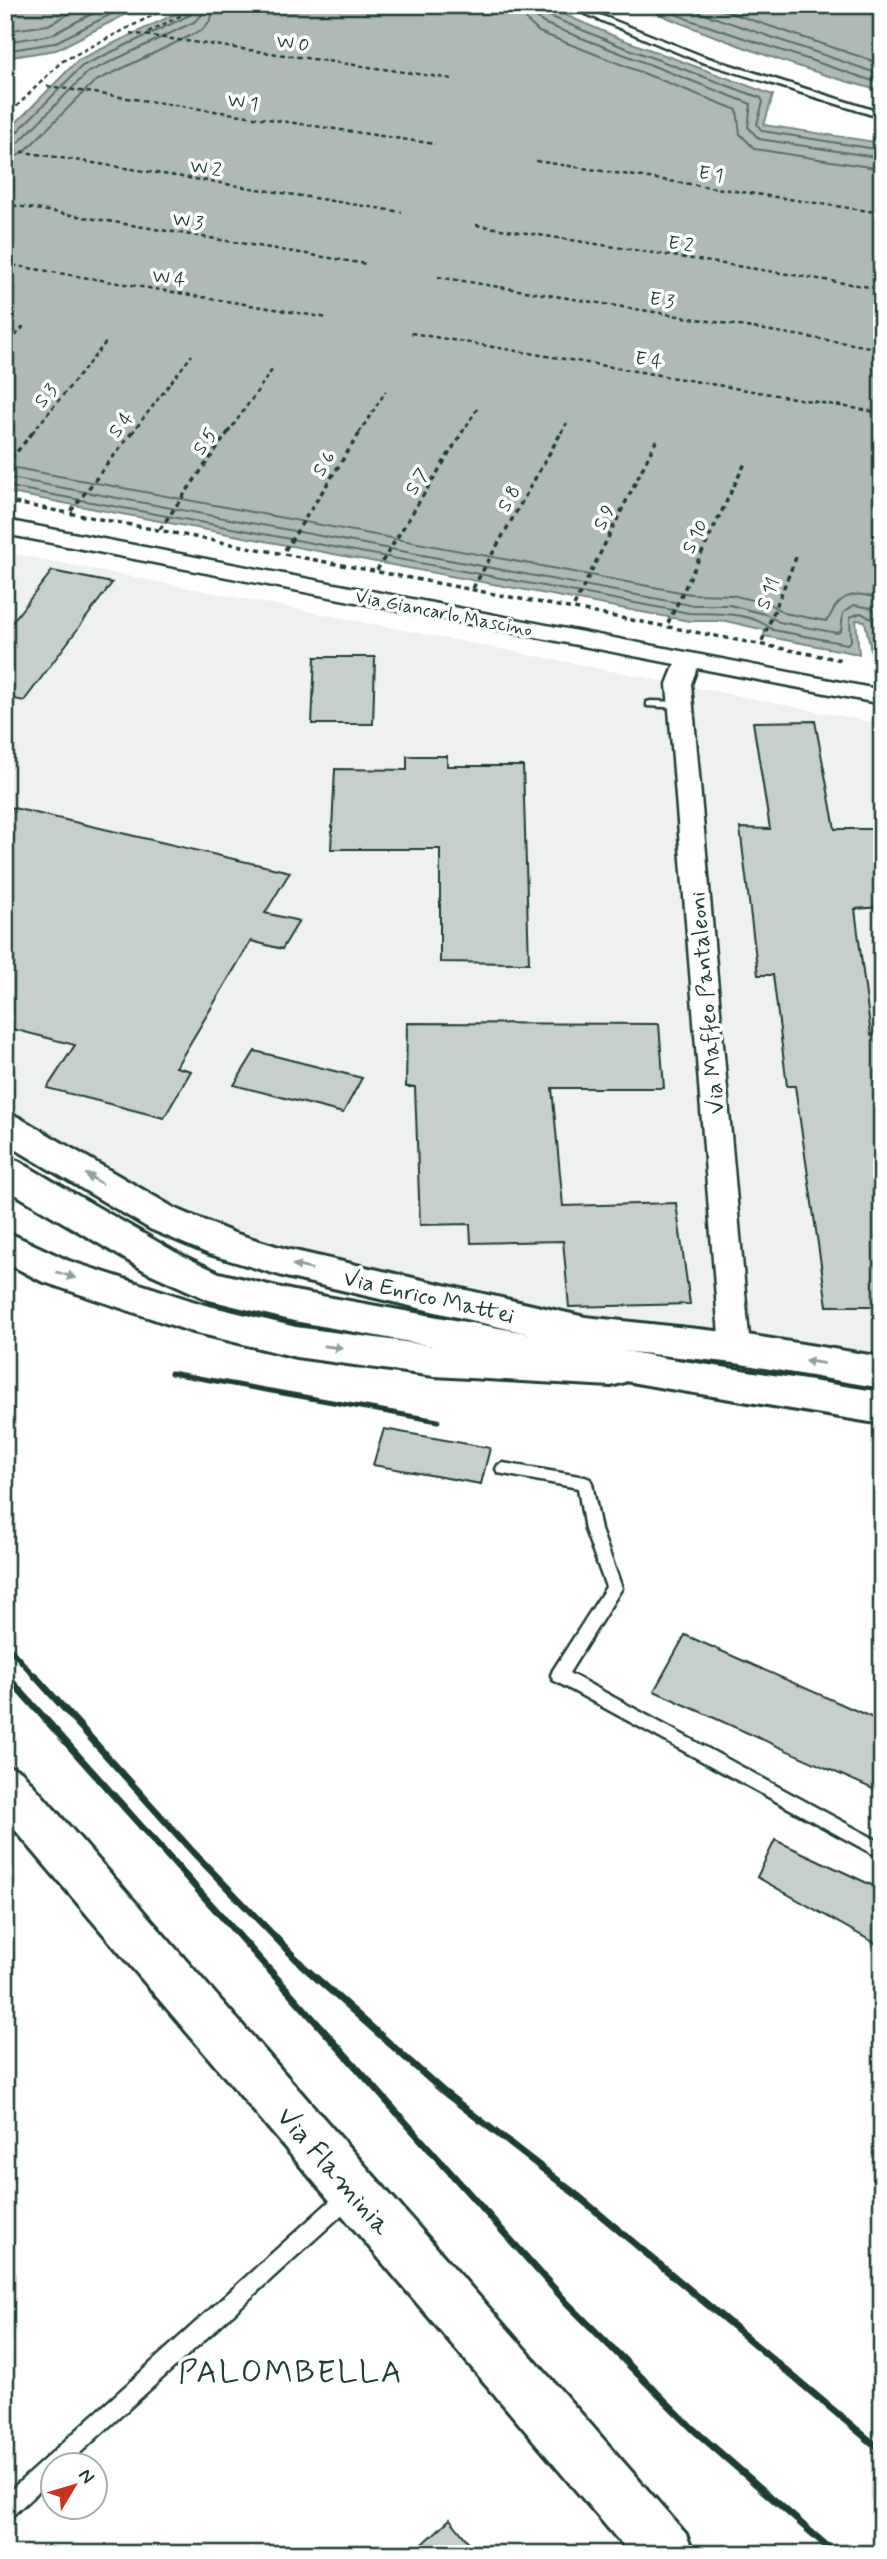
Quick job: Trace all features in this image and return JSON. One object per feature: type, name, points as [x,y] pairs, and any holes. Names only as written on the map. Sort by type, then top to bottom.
[{"type":"main road","name":"Via Enrico Mattei","points":[[5,1126],[163,1219],[222,1244],[286,1263],[584,1332],[735,1348],[882,1373]]},
{"type":"main road","name":"Via Enrico Mattei","points":[[5,1171],[161,1262],[209,1285],[294,1306],[664,1373],[882,1408]]},
{"type":"main road","name":"Via Enrico Mattei","points":[[5,1245],[55,1271],[203,1320],[296,1342],[434,1362],[664,1373]]},
{"type":"main road","points":[[439,1332],[584,1332]]},
{"type":"main road","name":"Via Flaminia","points":[[5,1785],[666,2554]]},
{"type":"street","name":"Via Giancarlo Mascino","points":[[5,527],[882,697]]},
{"type":"street","name":"Via Maffeo Pantaleoni","points":[[688,660],[679,684],[735,1348]]},
{"type":"lane","points":[[568,5],[699,58],[882,116]]},
{"type":"lane","points":[[651,704],[681,705]]},
{"type":"lane","points":[[503,1469],[585,1483],[593,1530],[614,1588],[559,1675],[882,1852]]},
{"type":"lane","points":[[70,2450],[354,2192]]},
{"type":"lane","points":[[5,2509],[38,2479]]},
{"type":"path","points":[[5,118],[61,62],[173,5]]},
{"type":"path","points":[[148,32],[202,5]]},
{"type":"path","points":[[175,13],[182,15]]},
{"type":"path","name":"W 0","points":[[130,33],[453,79]]},
{"type":"path","name":"W 1","points":[[47,86],[435,144]]},
{"type":"path","name":"W 2","points":[[5,149],[402,212]]},
{"type":"path","name":"E 1","points":[[536,161],[882,213]]},
{"type":"path","name":"W 3","points":[[5,204],[366,264]]},
{"type":"path","name":"E 2","points":[[476,225],[882,289]]},
{"type":"path","name":"W 4","points":[[5,264],[328,318]]},
{"type":"path","name":"E 3","points":[[438,277],[882,349]]},
{"type":"path","points":[[5,348],[24,326]]},
{"type":"path","name":"E 4","points":[[411,333],[882,413]]},
{"type":"path","name":"S 3","points":[[5,466],[107,341]]},
{"type":"path","name":"S 4","points":[[71,511],[191,355]]},
{"type":"path","name":"S 5","points":[[160,529],[272,370]]},
{"type":"path","name":"S 6","points":[[285,550],[386,391]]},
{"type":"path","name":"S 7","points":[[377,570],[479,406]]},
{"type":"path","name":"S 8","points":[[473,588],[568,423]]},
{"type":"path","name":"S 9","points":[[574,606],[657,439]]},
{"type":"path","name":"S 10","points":[[668,624],[746,461]]},
{"type":"path","points":[[5,500],[842,660]]},
{"type":"path","name":"S 11","points":[[762,641],[797,555]]},
{"type":"shaded area","points":[[5,552],[882,724],[882,1361],[568,1314],[262,1244],[134,1188],[5,1114]]},
{"type":"water","points":[[5,5],[144,5],[56,50],[5,58]]},
{"type":"water","points":[[194,5],[542,5],[621,39],[773,95],[764,125],[882,143],[882,657],[872,656],[865,621],[856,620],[859,654],[764,636],[765,630],[726,621],[689,621],[5,492],[5,134],[78,60]]},
{"type":"water","points":[[637,5],[882,5],[882,91],[758,52]]},
{"type":"building","points":[[52,571],[112,583],[24,701],[5,697],[5,631]]},
{"type":"building","points":[[315,657],[375,657],[373,724],[312,724]]},
{"type":"building","points":[[815,721],[835,829],[882,829],[882,907],[855,909],[871,1035],[882,1035],[882,1306],[827,1306],[795,1086],[787,1086],[773,975],[758,975],[740,828],[770,829],[753,722]]},
{"type":"building","points":[[407,756],[447,756],[447,766],[523,766],[529,963],[440,962],[440,849],[331,849],[335,769],[407,770]]},
{"type":"building","points":[[5,806],[290,872],[265,913],[299,921],[282,949],[251,941],[176,1067],[191,1071],[164,1118],[47,1088],[75,1045],[5,1027]]},
{"type":"building","points":[[407,1023],[659,1024],[664,1088],[552,1088],[563,1206],[676,1203],[690,1304],[569,1307],[563,1241],[471,1243],[470,1224],[420,1225],[415,1087],[406,1087]]},
{"type":"building","points":[[255,1051],[362,1078],[343,1113],[234,1085]]},
{"type":"building","points":[[384,1429],[490,1448],[481,1484],[373,1465]]},
{"type":"building","points":[[685,1635],[882,1722],[882,1793],[654,1691]]},
{"type":"building","points":[[775,1840],[882,1890],[882,1947],[757,1877]]},
{"type":"building","points":[[450,2519],[478,2554],[412,2554]]},
{"type":"railway","points":[[171,1373],[438,1421]]},
{"type":"railway","points":[[5,1643],[35,1677]]},
{"type":"railway","points":[[6,1675],[567,2303],[693,2429],[836,2554]]},
{"type":"railway","points":[[34,1675],[193,1852],[303,1966],[444,2092],[578,2196],[882,2451]]},
{"type":"district","name":"PALOMBELLA","points":[[291,2371]]}]
